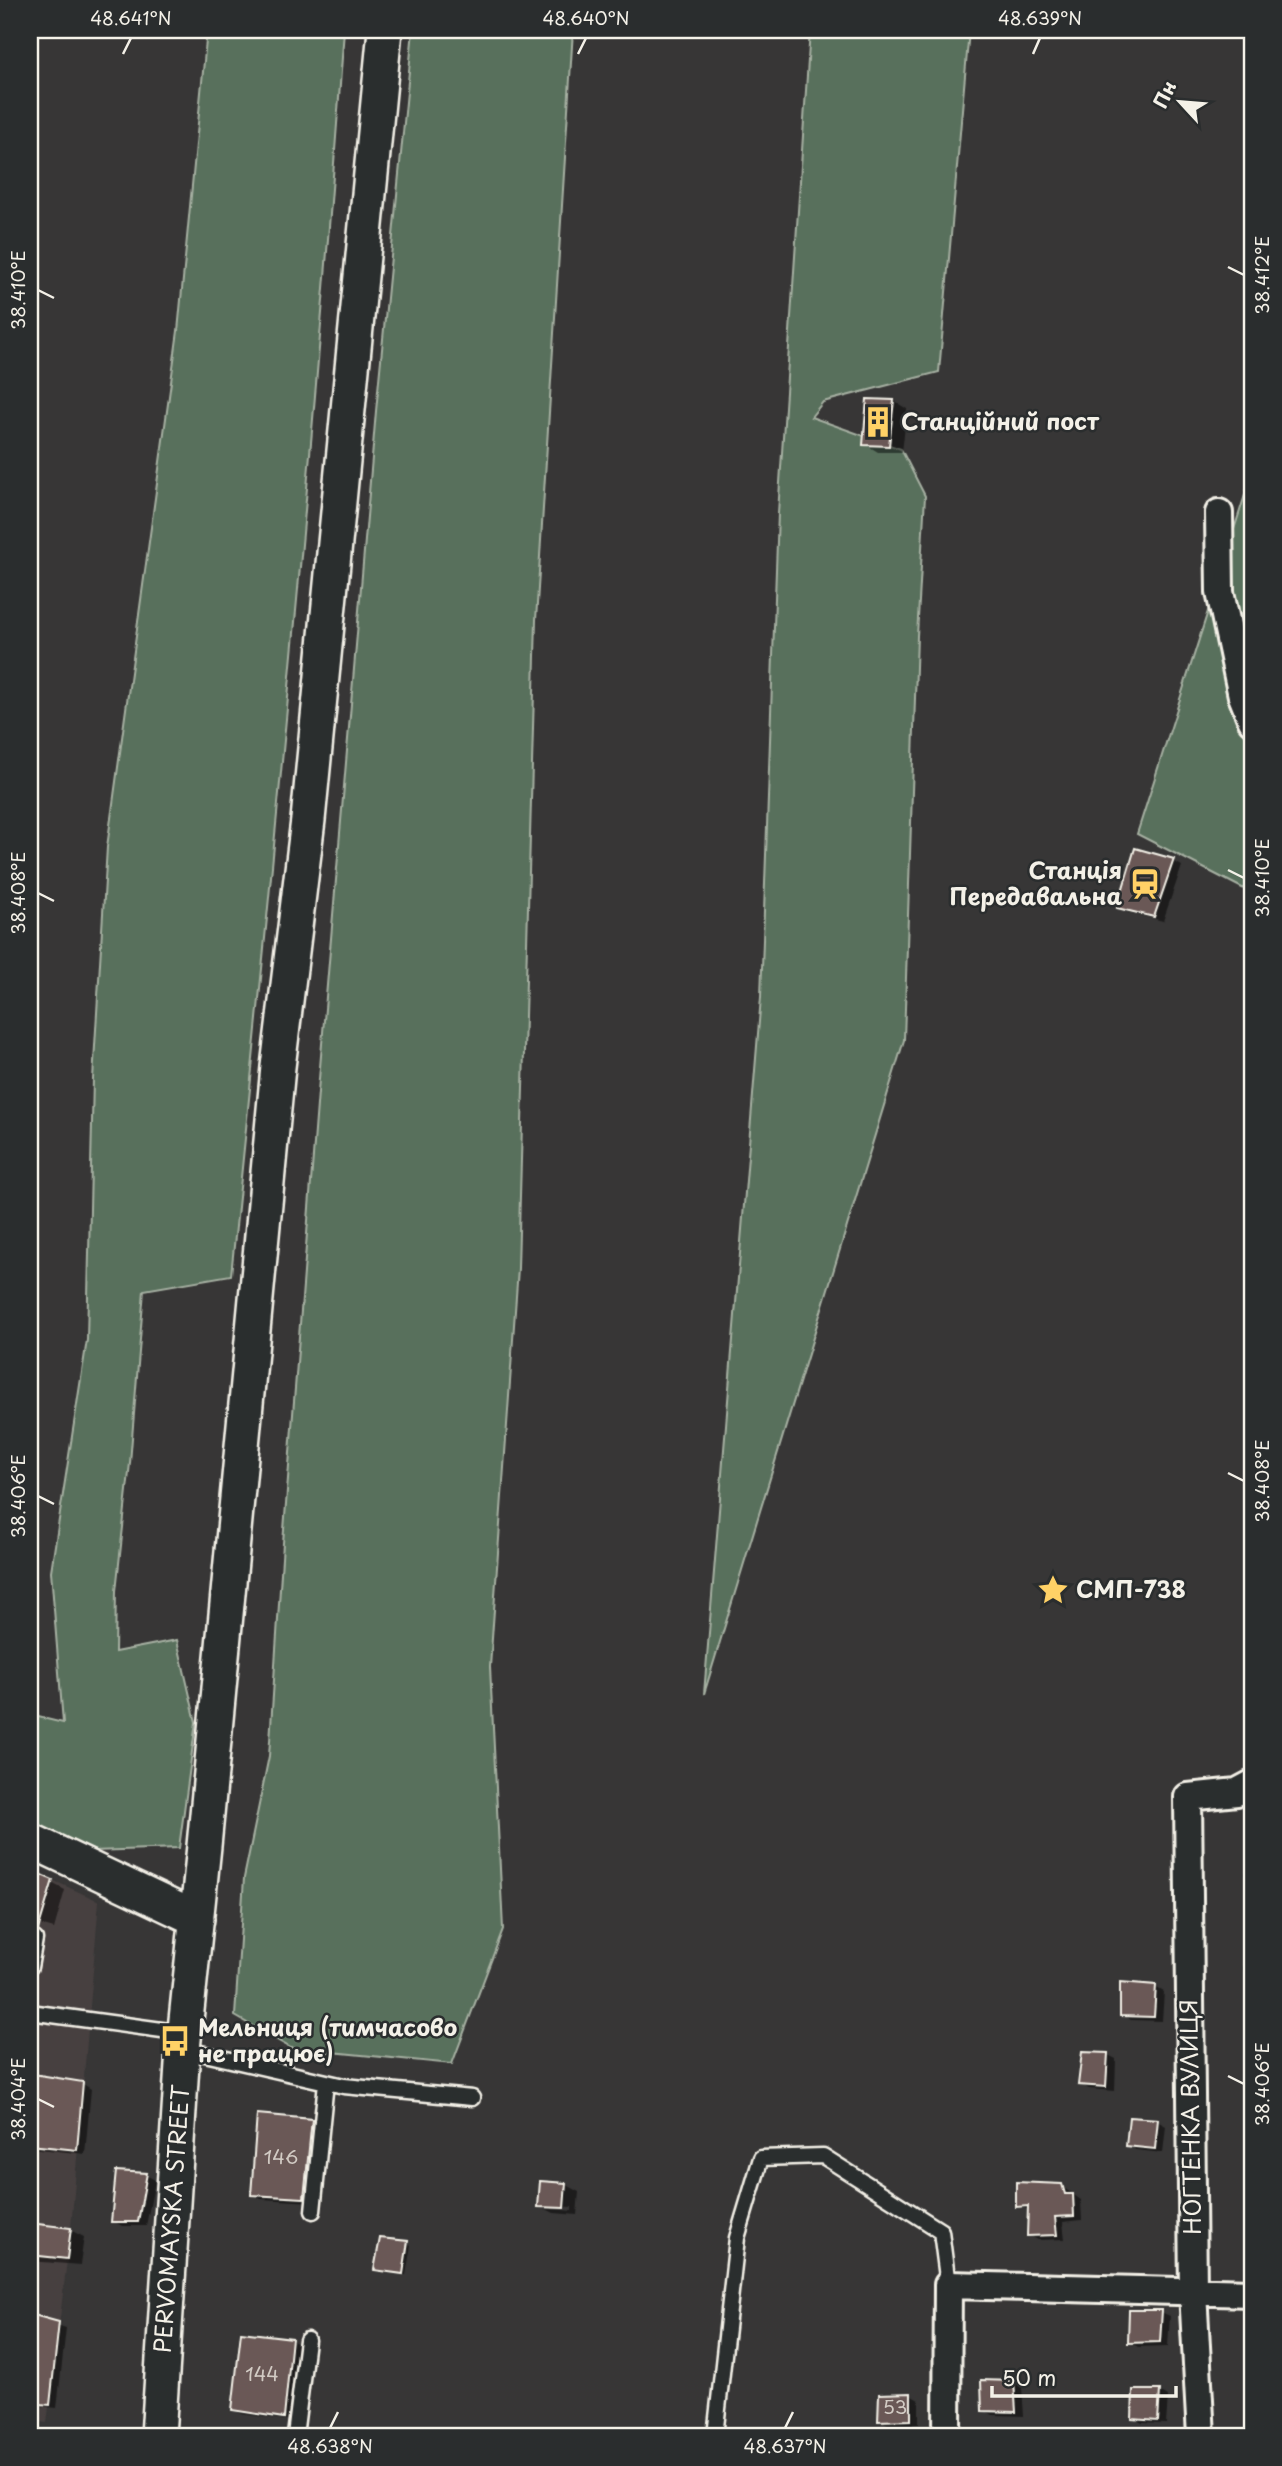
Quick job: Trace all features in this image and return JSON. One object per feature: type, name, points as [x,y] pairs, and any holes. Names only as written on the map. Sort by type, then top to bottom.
[{"type":"street","name":"PERVOMAYSKA STREET","points":[[158,2436],[183,2041],[278,1067],[308,820],[385,30]]},
{"type":"street","points":[[1219,513],[1220,592],[1242,696],[1252,721]]},
{"type":"street","name":"НОГТЕНКА ВУЛИЦЯ","points":[[1201,2436],[1193,2292],[1188,1797],[1237,1792],[1252,1784]]},
{"type":"street","points":[[30,1840],[197,1919]]},
{"type":"street","points":[[947,2436],[948,2285],[1252,2294]]},
{"type":"lane","points":[[30,1967],[36,1939]]},
{"type":"lane","points":[[30,2012],[183,2041],[326,2082],[472,2098]]},
{"type":"lane","points":[[313,2211],[326,2082]]},
{"type":"lane","points":[[715,2436],[737,2238],[761,2158],[823,2155],[941,2231],[948,2285]]},
{"type":"lane","points":[[295,2436],[307,2340]]},
{"type":"shaded area","points":[[30,1870],[99,1901],[71,2228],[47,2423],[30,2421]]},
{"type":"green space","points":[[207,30],[344,30],[292,653],[231,1275],[144,1290],[116,1591],[115,1652],[177,1640],[196,1722],[179,1848],[92,1851],[30,1822],[30,1715],[63,1723],[51,1571],[87,1340],[93,1079],[107,847],[178,331]]},
{"type":"green space","points":[[413,30],[573,30],[536,620],[518,1268],[490,1667],[503,1929],[452,2064],[291,2048],[235,2016],[244,1878],[269,1756],[319,1079],[376,411]]},
{"type":"green space","points":[[810,30],[969,30],[939,372],[823,402],[811,417],[901,449],[925,496],[917,636],[904,1040],[704,1694],[761,997],[778,513]]},
{"type":"green space","points":[[1252,473],[1252,893],[1137,834]]},
{"type":"building","name":"Станційний пост","points":[[867,399],[894,400],[889,446],[863,445]]},
{"type":"building","name":"Станція Передавальна","points":[[1135,848],[1174,859],[1154,917],[1117,908]]},
{"type":"building","points":[[30,1870],[53,1880],[38,1930],[30,1931]]},
{"type":"building","points":[[1120,1982],[1156,1985],[1154,2017],[1120,2016]]},
{"type":"building","points":[[1082,2052],[1108,2053],[1106,2087],[1078,2085]]},
{"type":"building","points":[[33,2074],[83,2082],[77,2150],[30,2145]]},
{"type":"building","points":[[257,2114],[312,2119],[304,2198],[251,2195]]},
{"type":"building","points":[[1129,2117],[1158,2119],[1155,2149],[1126,2146]]},
{"type":"building","points":[[116,2171],[147,2173],[138,2222],[111,2222]]},
{"type":"building","points":[[540,2181],[566,2183],[564,2208],[538,2207]]},
{"type":"building","points":[[1016,2182],[1062,2184],[1065,2194],[1073,2194],[1074,2216],[1055,2217],[1057,2235],[1027,2236],[1028,2206],[1016,2207]]},
{"type":"building","points":[[30,2223],[71,2228],[67,2259],[30,2255]]},
{"type":"building","points":[[380,2238],[408,2241],[403,2274],[374,2270]]},
{"type":"building","points":[[1129,2310],[1162,2310],[1160,2342],[1128,2343]]},
{"type":"building","points":[[30,2314],[59,2322],[50,2405],[30,2403]]},
{"type":"building","points":[[241,2332],[292,2338],[284,2418],[232,2410]]},
{"type":"building","points":[[981,2380],[1014,2381],[1016,2412],[982,2411]]},
{"type":"building","points":[[1133,2390],[1160,2390],[1158,2421],[1132,2419]]},
{"type":"building","points":[[911,2393],[911,2420],[878,2421],[879,2394]]},
{"type":"place","name":"Станційний пост","points":[[878,422]]},
{"type":"place","name":"Станція Передавальна","points":[[1145,884]]},
{"type":"place","name":"СМП-738","points":[[1053,1590]]},
{"type":"place","name":"Мельниця (тимчасово не працює)","points":[[175,2041]]}]
